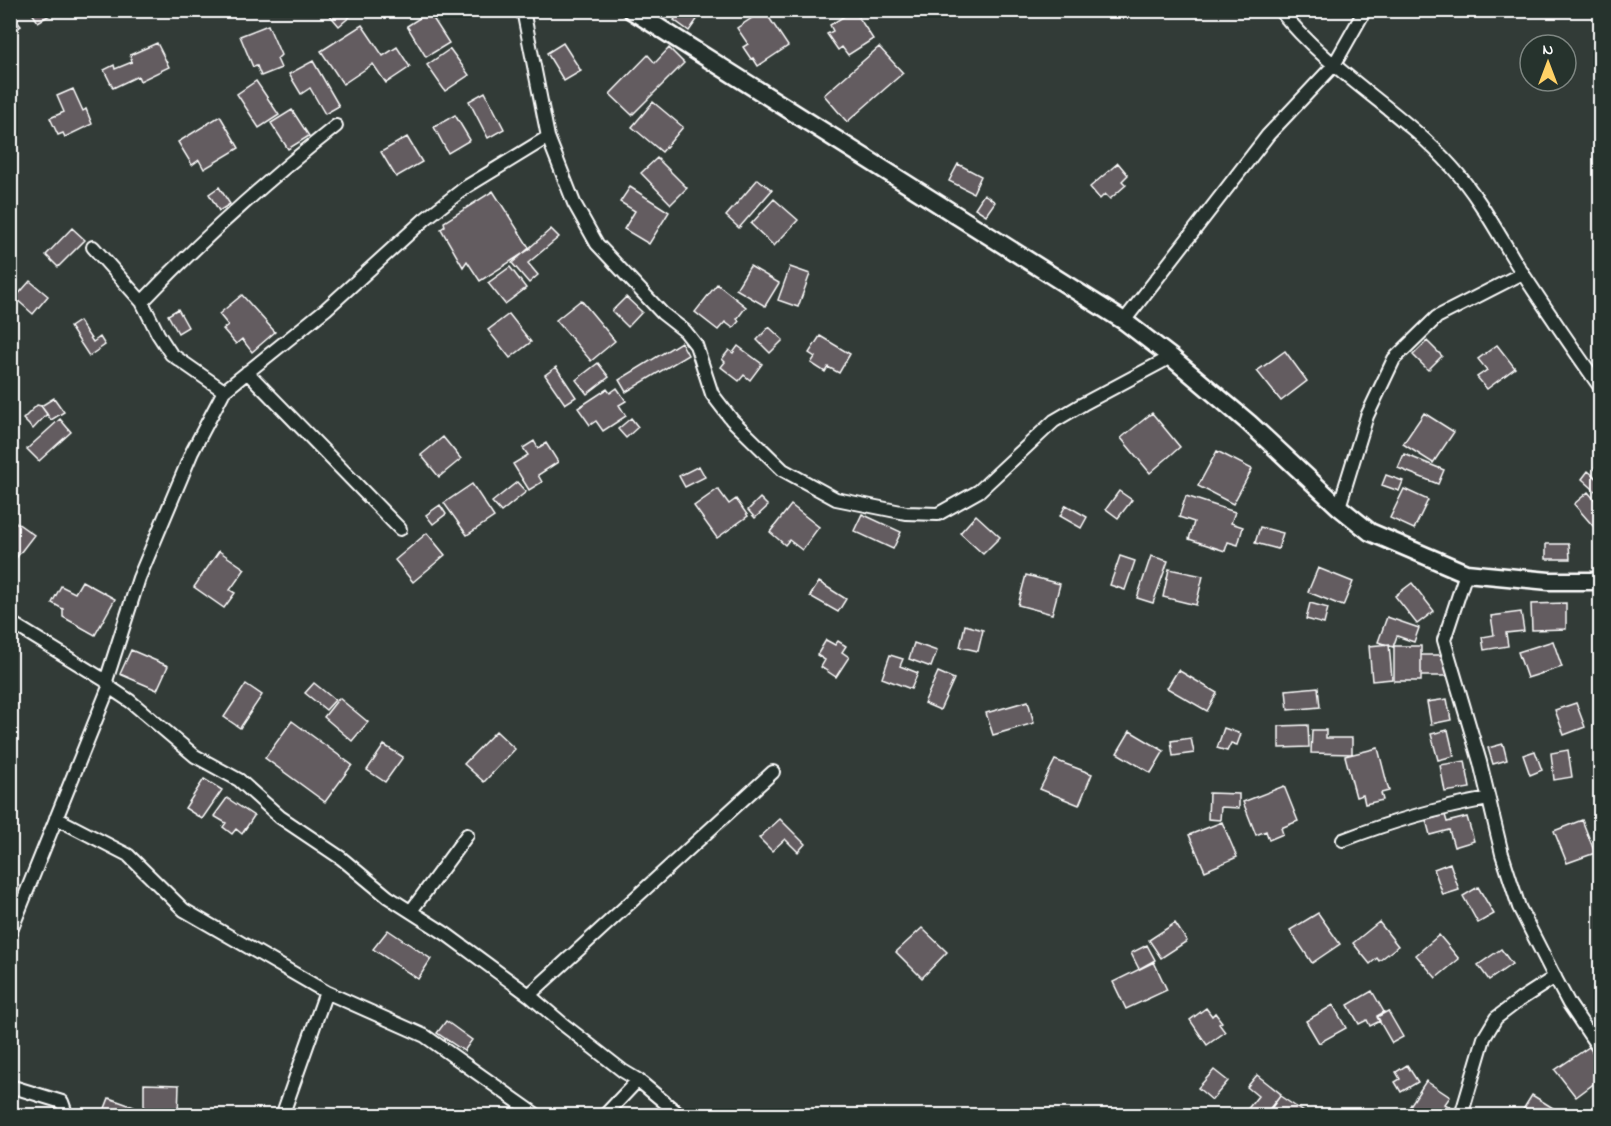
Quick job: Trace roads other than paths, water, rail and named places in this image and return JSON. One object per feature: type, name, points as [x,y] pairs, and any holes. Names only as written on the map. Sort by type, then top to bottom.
[{"type":"street","points":[[523,10],[548,137],[574,203],[597,244],[662,313],[685,331],[696,345],[712,394],[732,420],[783,470],[836,500],[906,513],[938,514],[979,491],[1054,421],[1171,357]]},
{"type":"street","points":[[632,10],[1124,321],[1171,357],[1249,423],[1339,507],[1370,532],[1466,573],[1549,581],[1600,581]]},
{"type":"street","points":[[1280,10],[1297,32],[1414,129],[1454,168],[1496,226],[1522,273],[1600,387]]},
{"type":"street","points":[[1124,321],[1268,135],[1334,65],[1365,10]]},
{"type":"street","points":[[142,302],[221,223],[336,126]]},
{"type":"street","points":[[10,933],[108,684],[139,578],[192,452],[224,391],[326,309],[425,219],[466,188],[548,137]]},
{"type":"street","points":[[93,247],[142,302],[171,354],[224,391]]},
{"type":"street","points":[[1339,507],[1367,416],[1394,358],[1437,317],[1522,273]]},
{"type":"street","points":[[247,372],[400,529]]},
{"type":"street","points":[[1466,573],[1444,640],[1480,762],[1502,854],[1520,907],[1555,978],[1569,1004],[1600,1050]]},
{"type":"street","points":[[10,622],[108,684],[195,756],[239,780],[280,817],[341,858],[388,897],[529,995],[681,1116]]},
{"type":"street","points":[[529,995],[773,772]]},
{"type":"street","points":[[1343,840],[1402,819],[1458,804],[1488,799]]},
{"type":"street","points":[[56,818],[128,855],[184,910],[326,992],[425,1036],[538,1116]]},
{"type":"street","points":[[411,911],[467,835]]},
{"type":"street","points":[[1461,1116],[1484,1038],[1496,1018],[1555,978]]},
{"type":"street","points":[[282,1116],[326,992]]},
{"type":"street","points":[[604,1116],[638,1080]]},
{"type":"street","points":[[10,1086],[62,1102],[67,1116]]}]
